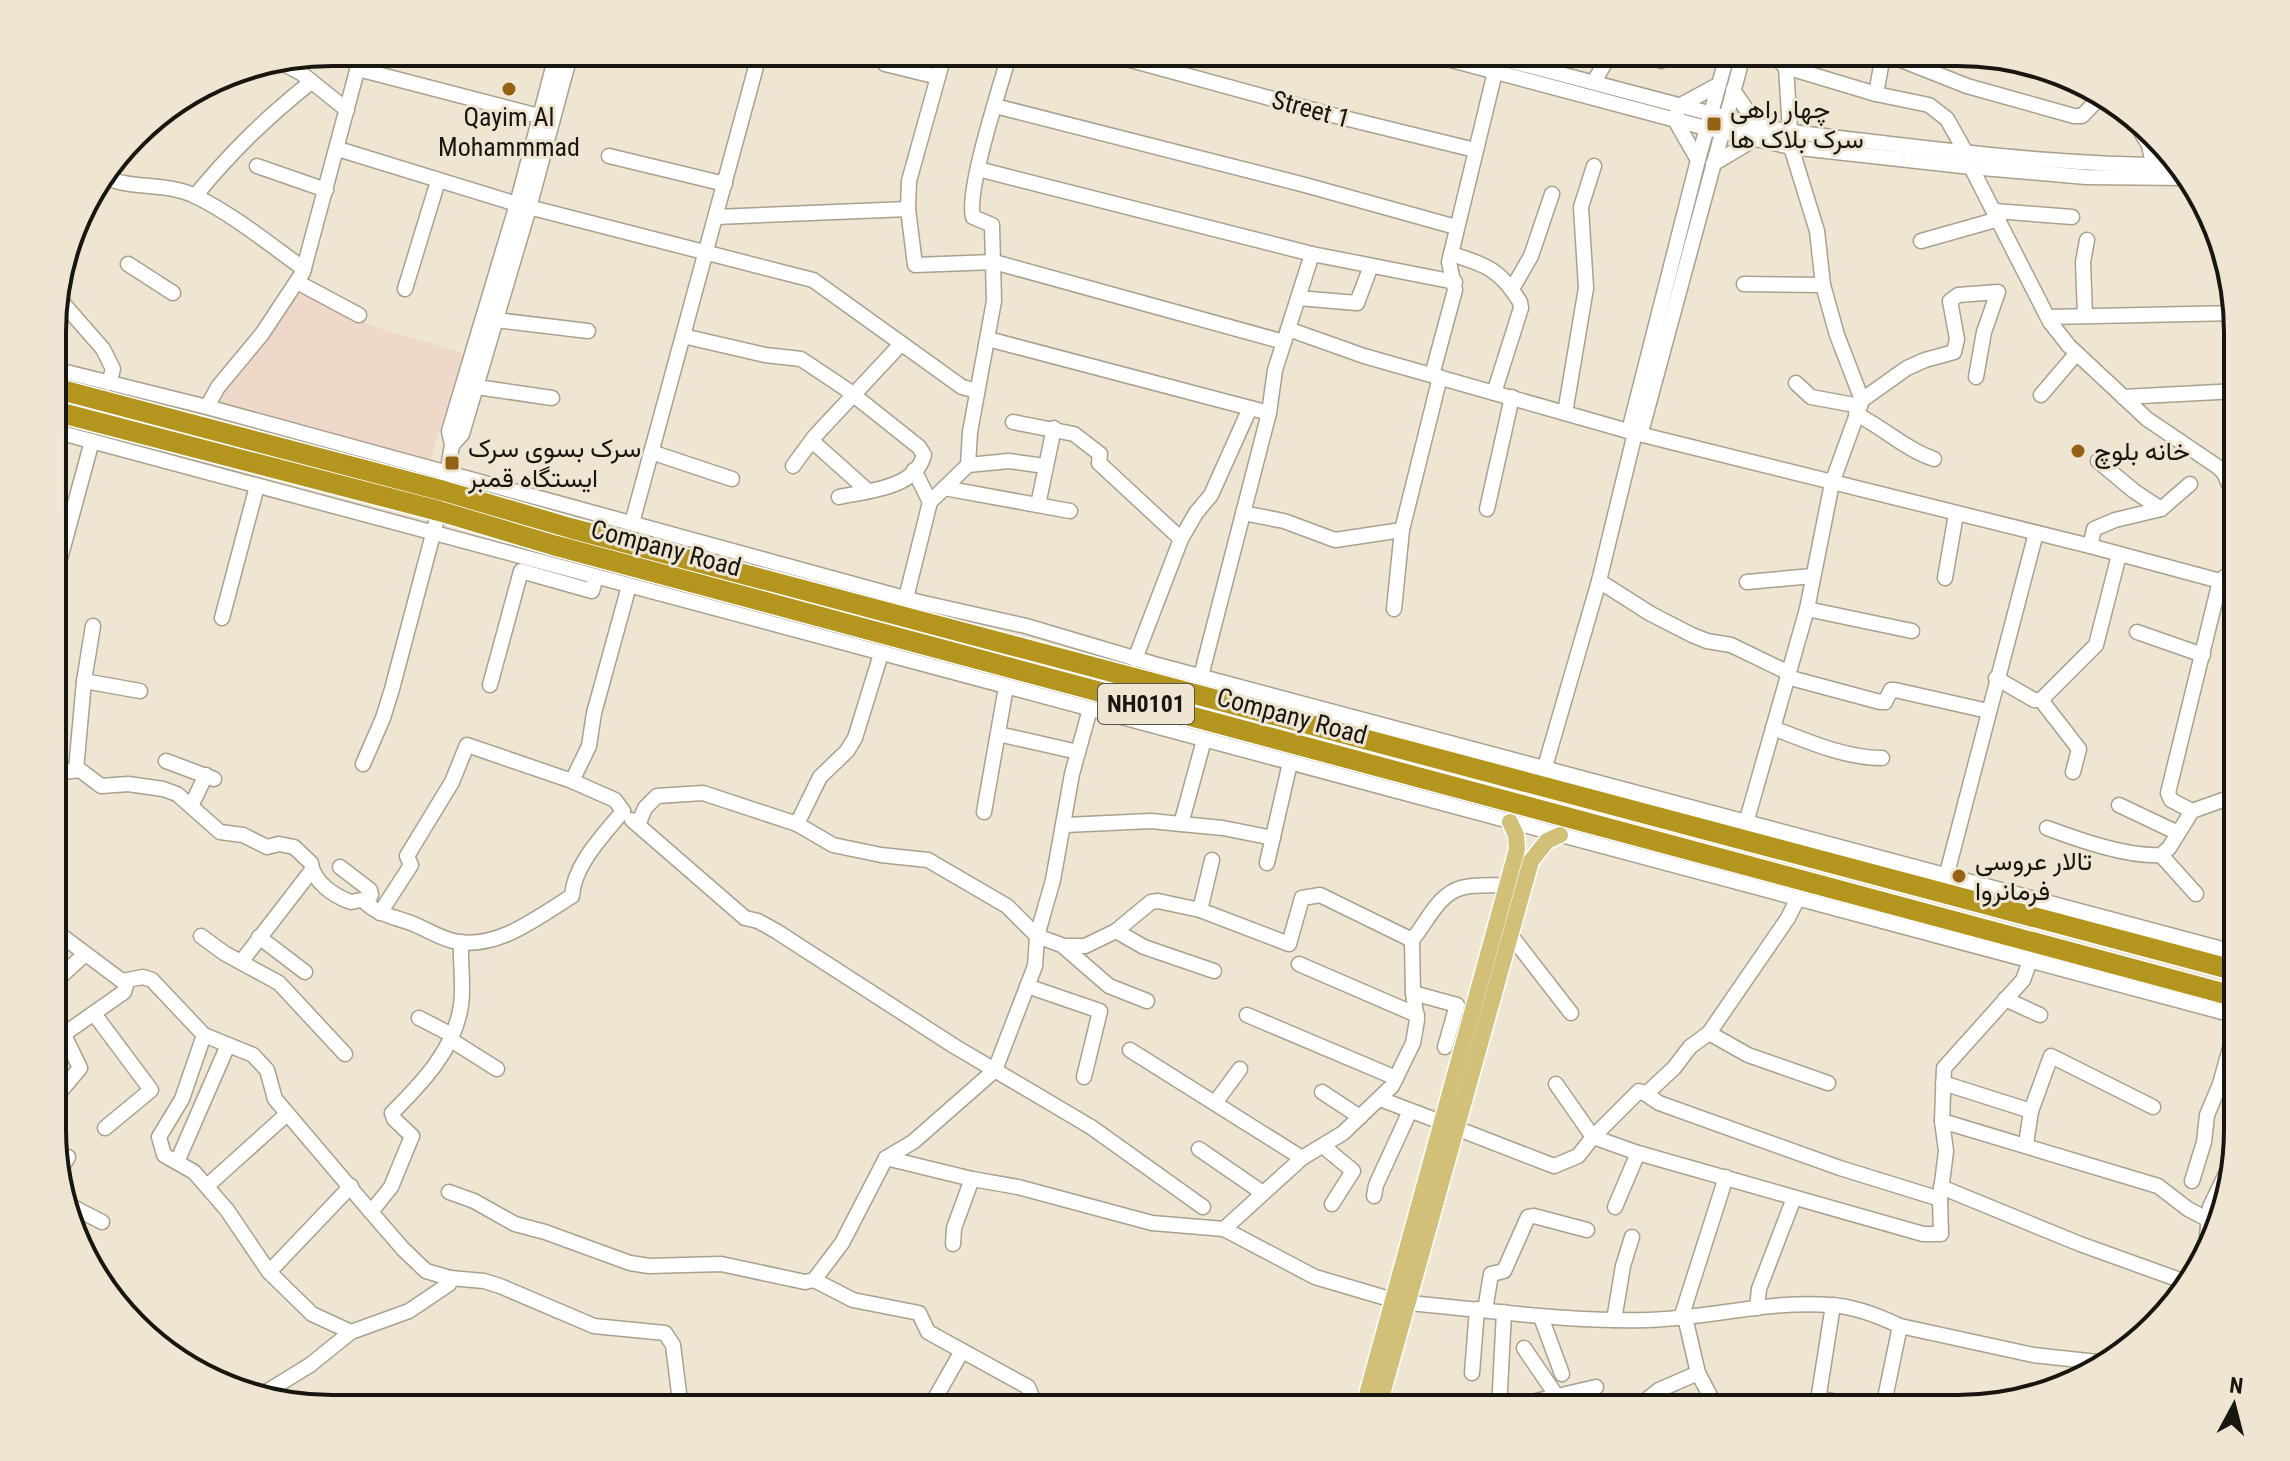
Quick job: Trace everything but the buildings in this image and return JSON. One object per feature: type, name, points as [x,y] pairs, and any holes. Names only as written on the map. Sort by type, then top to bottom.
[{"type":"highway","name":"Company Road","points":[[66,391],[570,528],[1542,776],[2223,967]]},
{"type":"highway","name":"Company Road","points":[[66,413],[443,492],[553,545],[1742,874],[2223,994]]},
{"type":"main road","points":[[1449,1125],[1517,849],[1516,835],[1510,822]]},
{"type":"main road","points":[[1380,1394],[1388,1348],[1449,1125],[1531,861],[1547,841],[1560,835]]},
{"type":"main road","points":[[1369,1394],[1388,1348]]},
{"type":"street","points":[[207,407],[218,387],[262,334],[301,275],[338,149],[356,66]]},
{"type":"street","points":[[383,66],[539,116]]},
{"type":"street","points":[[452,445],[462,434],[496,320],[523,206],[539,116],[553,66]]},
{"type":"street","points":[[363,764],[392,689],[443,492],[452,445],[449,431],[567,66]]},
{"type":"street","points":[[632,523],[756,66]]},
{"type":"street","points":[[893,66],[938,77]]},
{"type":"street","points":[[941,66],[909,181],[908,209],[915,265],[994,262],[1364,356],[1635,433],[2220,581]]},
{"type":"street","points":[[968,465],[970,432],[994,301],[992,225],[973,217],[971,209],[978,169],[1006,66]]},
{"type":"street","name":"Street 1","points":[[1152,66],[1475,150]]},
{"type":"street","points":[[1473,66],[1790,139],[2086,177],[2174,178]]},
{"type":"street","points":[[1533,66],[1594,82],[1677,113],[1698,160]]},
{"type":"street","points":[[1594,82],[1603,66]]},
{"type":"street","points":[[1531,817],[1599,581],[1635,433],[1643,425],[1724,125],[1727,66]]},
{"type":"street","points":[[1635,433],[1631,423],[1708,121],[1737,66]]},
{"type":"street","points":[[1876,94],[1881,66]]},
{"type":"street","points":[[1916,66],[1967,86],[2074,116],[2082,116],[2094,104]]},
{"type":"street","points":[[1859,407],[1823,285],[1817,231],[1790,139],[1786,67],[1876,94],[1929,105],[1947,119],[2048,317],[2076,354],[2181,444],[2223,472]]},
{"type":"street","points":[[294,69],[347,110]]},
{"type":"street","points":[[1394,609],[1402,530],[1452,309],[1455,282],[1449,262],[1495,72]]},
{"type":"street","points":[[195,196],[228,156],[263,121],[311,82]]},
{"type":"street","points":[[1677,113],[1726,88]]},
{"type":"street","points":[[1726,88],[1757,133]]},
{"type":"street","points":[[995,106],[1456,227]]},
{"type":"street","points":[[1713,164],[1757,133]]},
{"type":"street","points":[[338,149],[523,206],[813,280],[962,387],[977,391]]},
{"type":"street","points":[[2150,149],[2153,165]]},
{"type":"street","points":[[609,156],[725,184]]},
{"type":"street","points":[[1968,160],[2164,165]]},
{"type":"street","points":[[257,166],[326,190]]},
{"type":"street","points":[[1565,413],[1586,288],[1581,207],[1594,166]]},
{"type":"street","points":[[978,169],[1312,254],[1455,282]]},
{"type":"street","points":[[114,180],[174,189],[195,196],[359,315]]},
{"type":"street","points":[[405,289],[438,181]]},
{"type":"street","points":[[1512,289],[1531,256],[1552,194]]},
{"type":"street","points":[[716,217],[908,209]]},
{"type":"street","points":[[1921,241],[1997,215],[2072,217]]},
{"type":"street","points":[[2085,316],[2083,262],[2087,240]]},
{"type":"street","points":[[1201,676],[1269,413],[1275,370],[1312,254]]},
{"type":"street","points":[[1451,254],[1481,263],[1499,274],[1512,289],[1521,308],[1494,393]]},
{"type":"street","points":[[128,264],[173,293]]},
{"type":"street","points":[[1298,298],[1357,303],[1371,266]]},
{"type":"street","points":[[1744,284],[1823,285]]},
{"type":"street","points":[[1746,823],[1807,609],[1832,483],[1859,407],[1907,368],[1954,352],[1957,339],[1950,301],[1953,297],[1998,292],[1984,332],[1976,377]]},
{"type":"street","points":[[67,308],[103,349],[113,369],[109,383]]},
{"type":"street","points":[[2048,317],[2223,313]]},
{"type":"street","points":[[496,320],[588,331]]},
{"type":"street","points":[[683,336],[765,355],[801,359],[854,395],[919,447],[924,455],[914,470],[891,486],[839,497]]},
{"type":"street","points":[[988,339],[1269,413]]},
{"type":"street","points":[[793,466],[901,344]]},
{"type":"street","points":[[2041,395],[2076,354]]},
{"type":"street","points":[[66,372],[207,407],[443,492],[632,523],[906,598],[1026,626],[1542,776],[1746,823],[2223,949]]},
{"type":"street","points":[[1796,383],[1811,397],[1859,407],[1912,451],[1934,459]]},
{"type":"street","points":[[477,387],[552,398]]},
{"type":"street","points":[[2123,397],[2223,392]]},
{"type":"street","points":[[1487,509],[1512,397]]},
{"type":"street","points":[[1135,659],[1181,539],[1211,495],[1250,408]]},
{"type":"street","points":[[1013,422],[1074,434],[1100,454],[1099,463],[1181,539]]},
{"type":"street","points":[[1038,505],[1054,428]]},
{"type":"street","points":[[66,434],[1510,822],[1531,817],[1560,835],[1742,874],[1798,898],[2223,1012]]},
{"type":"street","points":[[66,537],[92,441]]},
{"type":"street","points":[[812,441],[868,491]]},
{"type":"street","points":[[651,452],[732,479]]},
{"type":"street","points":[[906,598],[930,502],[968,465],[1009,461],[1045,466]]},
{"type":"street","points":[[2098,461],[2161,509]]},
{"type":"street","points":[[2218,467],[2223,467]]},
{"type":"street","points":[[914,470],[930,502]]},
{"type":"street","points":[[2090,546],[2094,529],[2103,523],[2161,509],[2190,484]]},
{"type":"street","points":[[222,618],[257,486]]},
{"type":"street","points":[[944,488],[1070,511]]},
{"type":"street","points":[[1243,513],[1284,521],[1335,540],[1402,530]]},
{"type":"street","points":[[1945,578],[1956,514]]},
{"type":"street","points":[[1946,877],[2036,533]]},
{"type":"street","points":[[1996,678],[2034,700],[2041,700],[2096,645],[2119,555]]},
{"type":"street","points":[[490,685],[521,571],[592,591],[596,577]]},
{"type":"street","points":[[1747,582],[1812,576]]},
{"type":"street","points":[[2192,811],[2171,800],[2168,793],[2223,579]]},
{"type":"street","points":[[1599,581],[1651,614],[1692,635],[1731,645],[1788,675],[1880,702],[1889,699],[1891,690],[1895,690],[1988,711]]},
{"type":"street","points":[[572,781],[589,746],[594,713],[629,586]]},
{"type":"street","points":[[1807,609],[1912,631]]},
{"type":"street","points":[[76,770],[84,681],[93,626]]},
{"type":"street","points":[[2137,632],[2203,655]]},
{"type":"street","points":[[797,824],[820,777],[847,751],[855,738],[881,654]]},
{"type":"street","points":[[84,681],[140,691]]},
{"type":"street","points":[[984,812],[1006,687]]},
{"type":"street","points":[[2041,700],[2079,749],[2073,772]]},
{"type":"street","points":[[814,1280],[842,1243],[886,1158],[913,1142],[995,1070],[1035,966],[1037,936],[1053,880],[1078,752],[1090,709]]},
{"type":"street","points":[[1773,728],[1843,752],[1882,758]]},
{"type":"street","points":[[998,734],[1078,752]]},
{"type":"street","points":[[1181,824],[1204,740]]},
{"type":"street","points":[[380,913],[411,865],[407,856],[452,782],[467,745],[572,781],[615,800],[638,825],[745,918],[776,931],[1091,1127],[1203,1207]]},
{"type":"street","points":[[166,761],[210,777],[191,806]]},
{"type":"street","points":[[1267,863],[1290,763]]},
{"type":"street","points":[[66,772],[87,773],[101,786],[128,784],[177,794],[220,832],[243,835],[261,846],[279,844],[294,847],[306,856],[317,880],[345,901],[366,899],[371,895],[370,890],[340,867]]},
{"type":"street","points":[[638,825],[645,808],[657,796],[703,793],[797,824],[833,845],[928,860],[1007,906],[1037,936],[1064,946],[1085,946],[1116,931],[1151,902],[1180,904],[1200,910],[1289,944],[1302,898],[1320,895],[1412,940]]},
{"type":"street","points":[[2161,855],[2192,811],[2223,800]]},
{"type":"street","points":[[2119,805],[2178,833]]},
{"type":"street","points":[[366,899],[366,903],[380,913],[415,924],[430,934],[461,942],[504,936],[572,896],[572,883],[579,870],[623,811]]},
{"type":"street","points":[[1065,825],[1151,821],[1223,828],[1273,838]]},
{"type":"street","points":[[2047,828],[2070,837],[2139,854],[2161,855],[2196,894]]},
{"type":"street","points":[[1200,910],[1212,860]]},
{"type":"street","points":[[241,962],[312,870]]},
{"type":"street","points":[[1224,1229],[1302,1158],[1360,1117],[1380,1099],[1396,1078],[1413,1043],[1417,1015],[1413,993],[1412,940],[1434,908],[1459,888],[1507,885]]},
{"type":"street","points":[[1646,1094],[1674,1068],[1690,1047],[1709,1033],[1788,918],[1798,898]]},
{"type":"street","points":[[1116,931],[1144,947],[1214,971]]},
{"type":"street","points":[[1509,933],[1571,1013]]},
{"type":"street","points":[[201,936],[279,983],[345,1054]]},
{"type":"street","points":[[259,937],[305,972]]},
{"type":"street","points":[[371,1212],[391,1187],[412,1136],[394,1119],[392,1113],[438,1061],[452,1037],[461,1004],[461,942]]},
{"type":"street","points":[[66,943],[117,978],[127,982],[143,977],[152,980],[204,1035],[246,1050],[267,1070],[275,1099],[287,1114],[426,1271],[500,1286],[594,1326],[665,1333],[673,1345],[679,1395]]},
{"type":"street","points":[[1064,946],[1109,986],[1147,1001]]},
{"type":"street","points":[[66,971],[85,954]]},
{"type":"street","points":[[1556,1084],[1593,1137],[1638,1153],[1923,1234],[1941,1234],[1941,1193],[1946,1151],[1942,1121],[1944,1068],[2023,980],[2030,961]]},
{"type":"street","points":[[1299,964],[1417,1015]]},
{"type":"street","points":[[66,1034],[124,992],[127,982]]},
{"type":"street","points":[[1027,986],[1100,1011],[1084,1077]]},
{"type":"street","points":[[1413,993],[1457,1005],[1445,1047]]},
{"type":"street","points":[[2005,999],[2040,1015]]},
{"type":"street","points":[[95,1015],[151,1090],[105,1128]]},
{"type":"street","points":[[1247,1015],[1396,1078]]},
{"type":"street","points":[[419,1018],[497,1069]]},
{"type":"street","points":[[1709,1033],[1748,1055],[1828,1083]]},
{"type":"street","points":[[204,1035],[182,1099],[159,1137],[164,1155],[194,1172],[227,1210],[269,1272],[312,1314],[351,1332]]},
{"type":"street","points":[[177,1162],[228,1045]]},
{"type":"street","points":[[66,1048],[80,1068],[66,1085]]},
{"type":"street","points":[[1130,1050],[1302,1158]]},
{"type":"street","points":[[2026,1144],[2031,1111],[2051,1056],[2153,1107]]},
{"type":"street","points":[[1215,1103],[1240,1069]]},
{"type":"street","points":[[2192,1181],[2204,1142],[2207,1115],[2223,1073]]},
{"type":"street","points":[[1943,1083],[2031,1111]]},
{"type":"street","points":[[1380,1099],[1554,1166],[1578,1156],[1639,1091],[1659,1103],[1840,1168],[1941,1193],[2177,1279]]},
{"type":"street","points":[[1322,1092],[1360,1117]]},
{"type":"street","points":[[1374,1196],[1376,1185],[1410,1111]]},
{"type":"street","points":[[207,1186],[287,1114]]},
{"type":"street","points":[[1942,1121],[2158,1186],[2188,1209],[2208,1220]]},
{"type":"street","points":[[1323,1146],[1353,1171],[1332,1204]]},
{"type":"street","points":[[1199,1149],[1263,1193]]},
{"type":"street","points":[[1615,1207],[1638,1153]]},
{"type":"street","points":[[886,1158],[1018,1187],[1152,1223],[1224,1229],[1315,1277],[1400,1302],[1541,1317],[1614,1320],[1833,1305],[1900,1326],[2033,1355],[2087,1361]]},
{"type":"street","points":[[1709,1394],[1698,1373],[1683,1317],[1726,1177]]},
{"type":"street","points":[[953,1244],[954,1228],[972,1179]]},
{"type":"street","points":[[269,1272],[351,1186]]},
{"type":"street","points":[[449,1192],[474,1201],[515,1224],[630,1263],[649,1266],[721,1264],[805,1282],[814,1280],[853,1300],[919,1313],[928,1332],[1028,1387],[1033,1395]]},
{"type":"street","points":[[2209,1217],[2215,1197]]},
{"type":"street","points":[[1757,1308],[1759,1289],[1794,1198]]},
{"type":"street","points":[[79,1210],[102,1222]]},
{"type":"street","points":[[1472,1373],[1481,1310],[1491,1274],[1504,1271],[1528,1217],[1587,1230]]},
{"type":"street","points":[[1614,1320],[1623,1266],[1632,1237]]},
{"type":"street","points":[[273,1388],[310,1365],[351,1332],[417,1307],[444,1289],[450,1278]]},
{"type":"street","points":[[1819,1394],[1833,1305]]},
{"type":"street","points":[[1501,1394],[1504,1312]]},
{"type":"street","points":[[1541,1317],[1562,1374]]},
{"type":"street","points":[[1886,1394],[1900,1326]]},
{"type":"street","points":[[1524,1348],[1555,1394]]},
{"type":"street","points":[[937,1395],[962,1351]]},
{"type":"street","points":[[1654,1394],[1698,1373]]},
{"type":"street","points":[[1560,1394],[1596,1387]]},
{"type":"shaded area","points":[[298,286],[371,326],[463,353],[430,461],[202,404]]},
{"type":"place","name":"Qayim Al Mohammmad","points":[[509,89]]},
{"type":"place","name":"چهار راهی سرک بلاک ها","points":[[1714,124]]},
{"type":"place","name":"خانه بلوچ","points":[[2078,451]]},
{"type":"place","name":"سرک بسوی سرک ایستگاه قمبر","points":[[452,463]]},
{"type":"place","name":"تالار عروسی فرمانروا","points":[[1959,876]]}]
